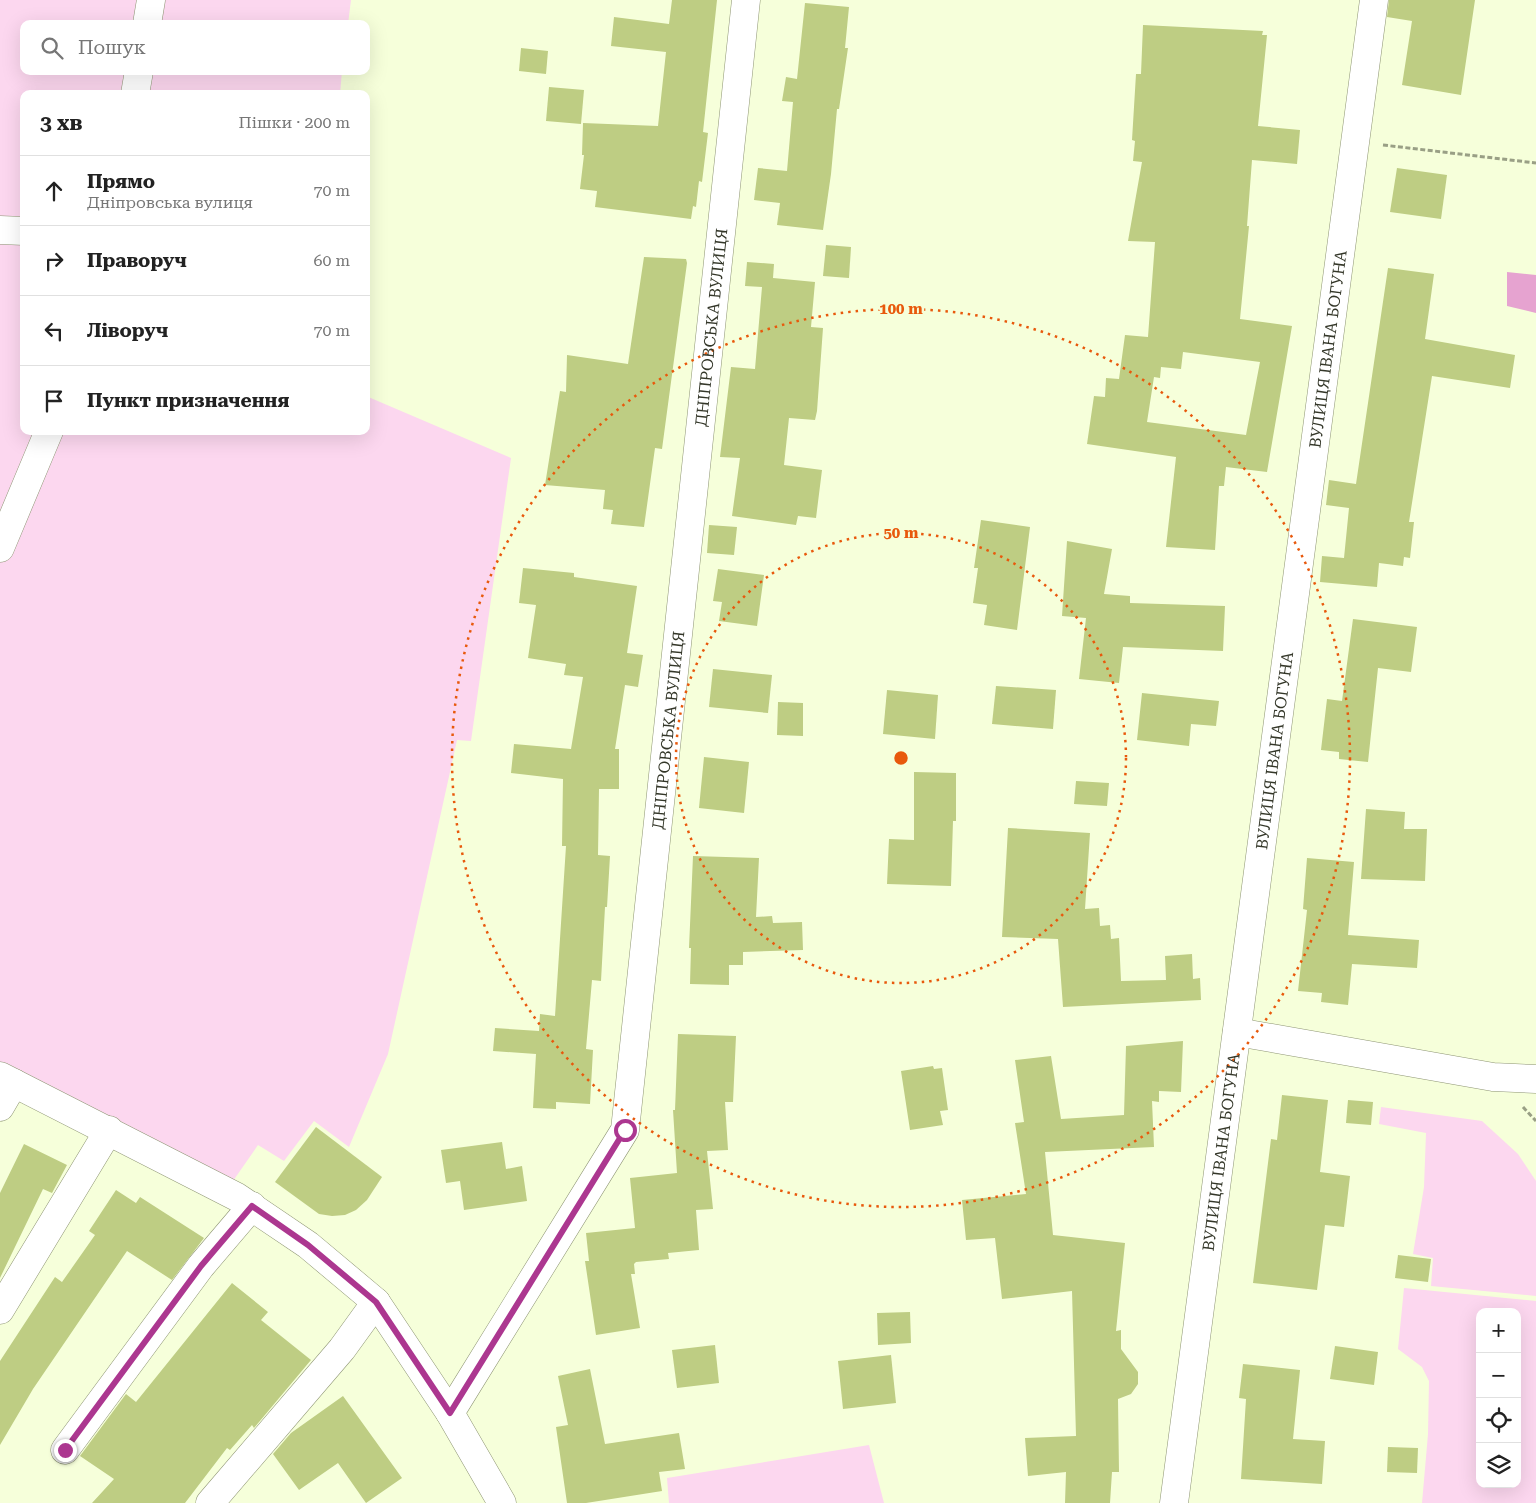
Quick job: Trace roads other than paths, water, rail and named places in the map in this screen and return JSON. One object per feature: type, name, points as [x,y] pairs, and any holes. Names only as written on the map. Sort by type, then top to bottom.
[{"type":"street","points":[[148,20],[151,0]]},
{"type":"street","name":"ДНІПРОВСЬКА ВУЛИЦЯ","points":[[450,1413],[625,1130],[746,0]]},
{"type":"street","name":"ВУЛИЦЯ ІВАНА БОГУНА","points":[[1174,1503],[1374,0]]},
{"type":"street","points":[[136,90],[138,75]]},
{"type":"street","points":[[0,230],[20,231]]},
{"type":"street","points":[[0,548],[47,435]]},
{"type":"street","points":[[1237,1032],[1493,1077],[1536,1078]]},
{"type":"street","points":[[0,1106],[7,1079],[110,1130],[252,1206],[308,1245],[376,1302],[450,1413],[502,1503]]},
{"type":"street","points":[[0,1310],[110,1130]]},
{"type":"street","points":[[65,1450],[201,1266],[252,1206]]},
{"type":"street","points":[[210,1503],[342,1349],[376,1302]]}]
